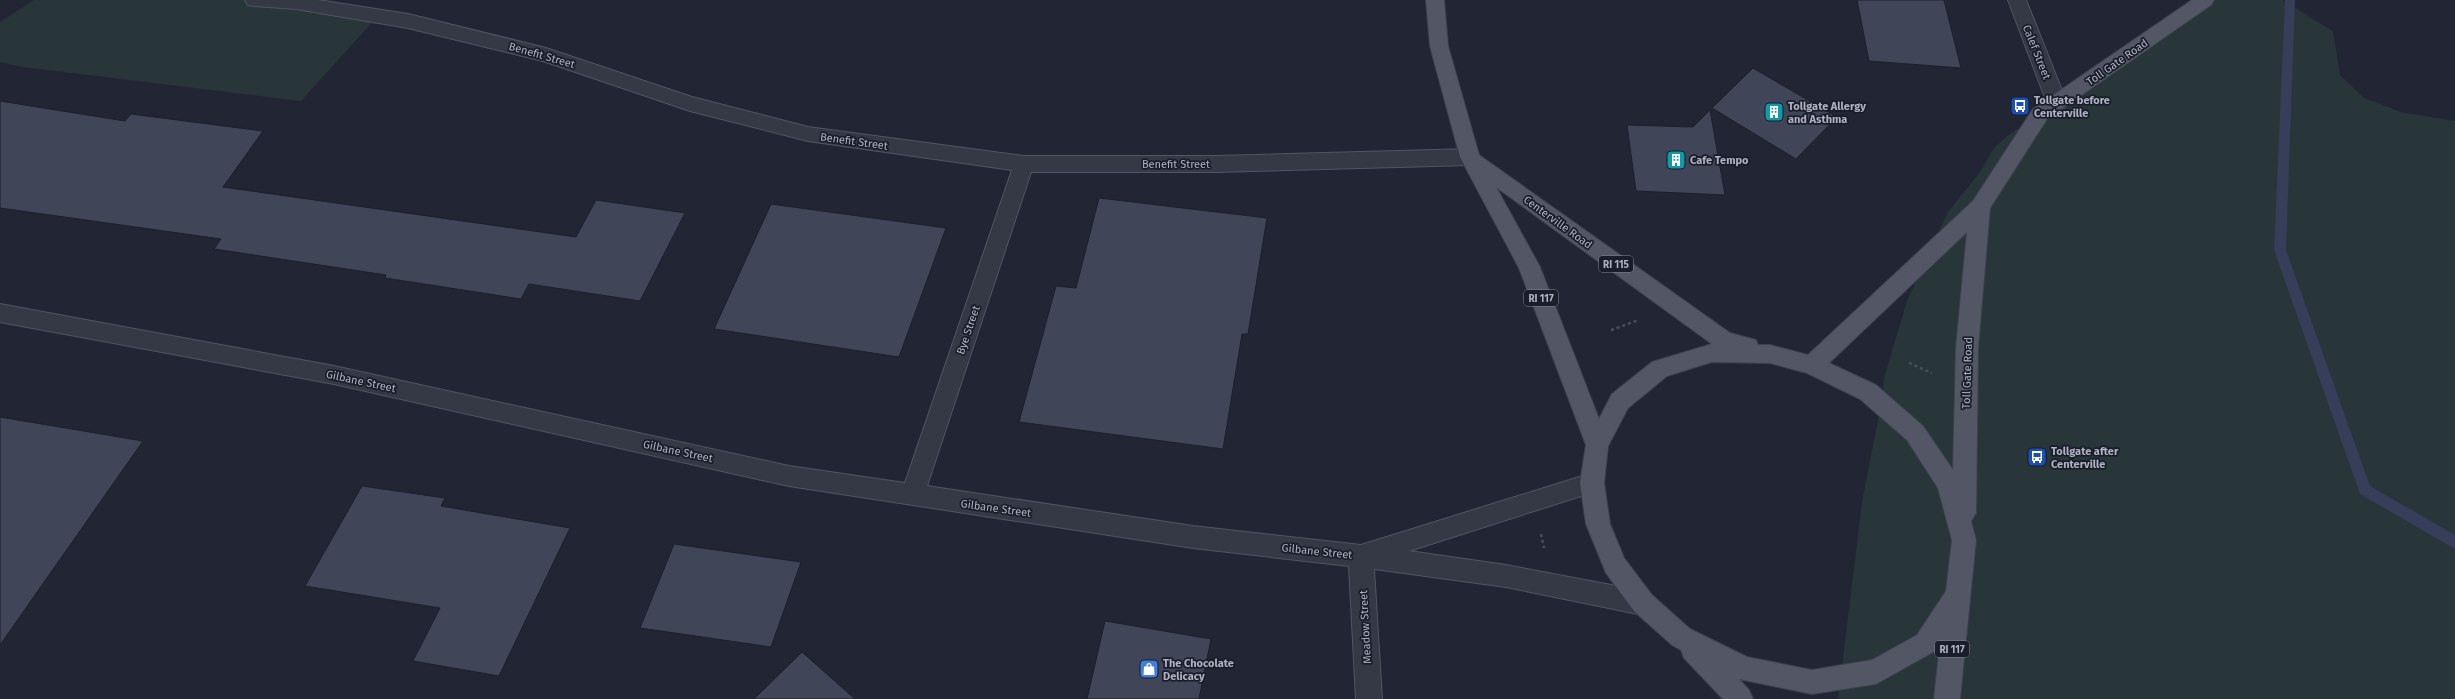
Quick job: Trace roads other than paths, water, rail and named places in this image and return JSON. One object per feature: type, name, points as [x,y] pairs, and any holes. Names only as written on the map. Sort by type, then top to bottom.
[{"type":"main road","name":"RI 117","points":[[1435,0],[1439,46],[1470,157],[1529,267],[1597,446]]},
{"type":"main road","name":"Toll Gate Road","points":[[1812,365],[1980,207],[2040,114],[2057,104],[2205,0]]},
{"type":"main road","name":"Centerville Road","points":[[1470,157],[1723,340],[1770,354]]},
{"type":"main road","name":"Toll Gate Road","points":[[1956,598],[1964,540],[1967,348],[1980,207]]},
{"type":"main road","points":[[1740,699],[1681,637],[1644,603],[1616,565],[1598,524],[1592,483],[1597,446],[1620,401],[1660,369],[1712,353],[1770,354],[1812,365],[1868,392],[1915,433],[1949,484],[1964,540]]},
{"type":"main road","name":"RI 117","points":[[1947,699],[1956,598]]},
{"type":"main road","points":[[1681,637],[1744,669],[1812,682],[1876,672],[1926,643],[1956,598]]},
{"type":"street","name":"Benefit Street","points":[[254,0],[296,3],[408,21],[546,55],[690,104],[808,134],[1024,164],[1215,164],[1470,157]]},
{"type":"street","name":"Calef Street","points":[[2017,0],[2057,104]]},
{"type":"street","name":"Bye Street","points":[[912,496],[1024,164]]},
{"type":"street","name":"Gilbane Street","points":[[0,313],[334,375],[789,476],[912,496],[1193,537],[1361,556],[1506,576],[1644,603]]},
{"type":"street","name":"Gilbane Street","points":[[1361,556],[1592,483]]},
{"type":"street","name":"Meadow Street","points":[[1361,556],[1369,699]]},
{"type":"waterway","points":[[2290,0],[2280,250],[2365,490],[2455,543]]},
{"type":"place","name":"Tollgate before Centerville","points":[[2020,106]]},
{"type":"place","name":"Tollgate Allergy and Asthma","points":[[1774,112]]},
{"type":"place","name":"Cafe Tempo","points":[[1676,160]]},
{"type":"place","name":"Tollgate after Centerville","points":[[2037,457]]},
{"type":"place","name":"The Chocolate Delicacy","points":[[1149,669]]}]
